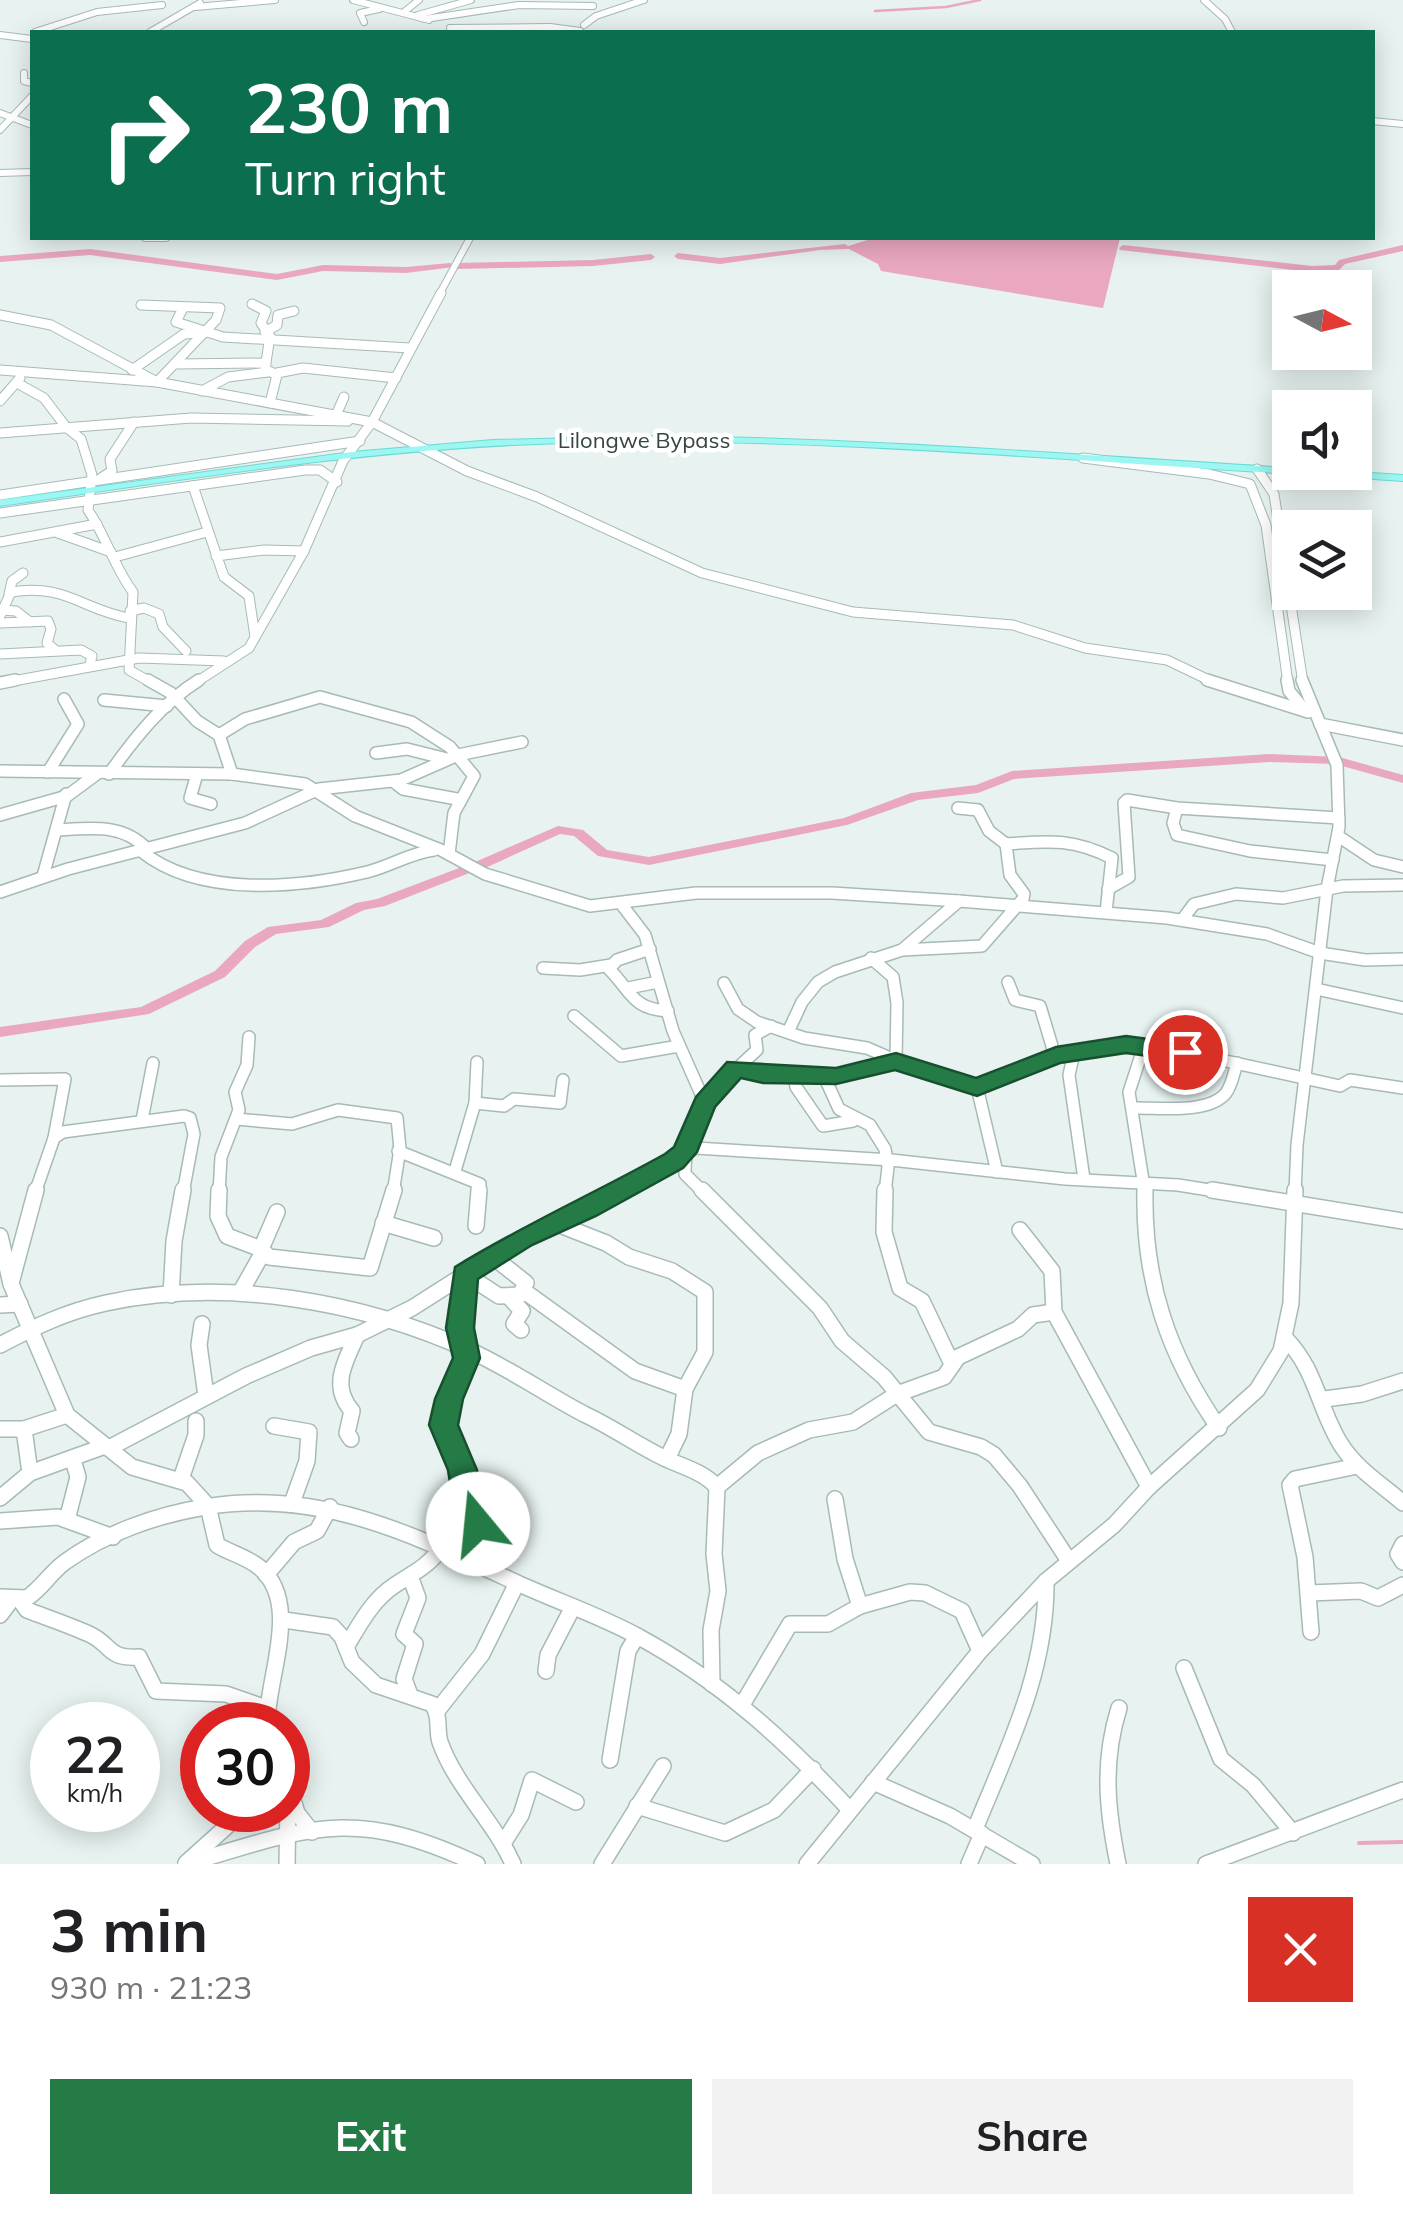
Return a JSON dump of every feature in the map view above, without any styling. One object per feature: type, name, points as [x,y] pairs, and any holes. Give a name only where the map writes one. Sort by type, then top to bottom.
[{"type":"main road","name":"Lilongwe Bypass","points":[[0,503],[346,455],[562,440],[694,439],[1272,470]]},
{"type":"main road","points":[[1372,476],[1403,478]]},
{"type":"street","points":[[47,30],[124,0]]},
{"type":"street","points":[[154,0],[162,5]]},
{"type":"street","points":[[153,30],[203,0]]},
{"type":"street","points":[[195,7],[276,0]]},
{"type":"street","points":[[353,0],[416,15],[455,30]]},
{"type":"street","points":[[404,12],[419,0]]},
{"type":"street","points":[[416,15],[471,0]]},
{"type":"street","points":[[450,28],[581,30],[596,16],[644,0]]},
{"type":"street","points":[[1204,0],[1231,30]]},
{"type":"street","points":[[349,8],[364,2]]},
{"type":"street","points":[[426,19],[539,2],[594,3],[581,30]]},
{"type":"street","points":[[99,10],[162,5]]},
{"type":"street","points":[[162,5],[154,17],[172,17]]},
{"type":"street","points":[[364,22],[360,13],[385,6]]},
{"type":"street","points":[[0,35],[30,36]]},
{"type":"street","points":[[24,73],[24,81],[30,82]]},
{"type":"street","points":[[0,130],[30,98]]},
{"type":"street","points":[[0,113],[30,125]]},
{"type":"street","points":[[14,116],[30,114]]},
{"type":"street","points":[[1375,122],[1403,124]]},
{"type":"street","points":[[0,173],[30,172]]},
{"type":"street","points":[[127,657],[219,660],[240,655],[255,637],[304,551],[346,455],[372,422],[469,240]]},
{"type":"street","points":[[252,304],[266,310],[261,323],[270,342],[270,403]]},
{"type":"street","points":[[141,305],[220,308],[205,333],[157,382]]},
{"type":"street","points":[[183,308],[176,322],[205,333]]},
{"type":"street","points":[[259,340],[277,325],[278,315],[294,312]]},
{"type":"street","points":[[0,315],[51,325],[157,382]]},
{"type":"street","points":[[132,370],[184,334],[410,348]]},
{"type":"street","points":[[176,364],[303,368],[396,378]]},
{"type":"street","points":[[202,391],[228,377],[270,369]]},
{"type":"street","points":[[0,370],[157,382],[372,422],[467,471],[537,497],[702,573],[853,612],[1013,625],[1085,648],[1167,660],[1194,676],[1315,718],[1403,740]]},
{"type":"street","points":[[0,401],[23,372]]},
{"type":"street","points":[[17,384],[44,398],[66,427],[82,439],[91,491],[88,510],[120,575],[133,592],[129,615],[132,641],[127,657],[134,676],[219,734],[232,774]]},
{"type":"street","points":[[337,414],[344,397]]},
{"type":"street","points":[[0,433],[207,418],[372,422]]},
{"type":"street","points":[[91,491],[112,472],[110,459],[134,422]]},
{"type":"street","points":[[0,513],[178,469],[360,441]]},
{"type":"street","points":[[316,448],[346,455]]},
{"type":"street","points":[[1083,458],[1109,465],[1230,477],[1250,484],[1266,525],[1289,692],[1315,718]]},
{"type":"street","points":[[178,469],[213,473]]},
{"type":"street","points":[[808,1864],[980,1651],[1046,1581],[1114,1524],[1257,1390],[1274,1365],[1285,1338],[1292,1303],[1293,1205],[1304,1079],[1327,889],[1338,836],[1338,771],[1299,673],[1274,494],[1257,469]]},
{"type":"street","points":[[0,495],[193,486],[314,470],[337,482]]},
{"type":"street","points":[[193,486],[226,579],[249,596],[255,637]]},
{"type":"street","points":[[0,542],[97,524]]},
{"type":"street","points":[[53,532],[113,555],[207,532]]},
{"type":"street","points":[[216,556],[264,550],[304,551]]},
{"type":"street","points":[[23,573],[6,581],[9,594],[0,615],[48,622],[51,629],[47,643],[55,650]]},
{"type":"street","points":[[9,594],[49,588],[94,605],[99,613],[129,615],[144,608],[159,614],[162,627],[186,651]]},
{"type":"street","points":[[0,654],[85,650],[92,656],[90,664]]},
{"type":"street","points":[[0,683],[127,657],[186,651],[219,660]]},
{"type":"street","points":[[0,815],[91,783],[219,660]]},
{"type":"street","points":[[219,734],[245,719],[318,696],[406,720],[474,776],[457,799],[445,852]]},
{"type":"street","points":[[48,772],[77,726],[74,710],[64,700]]},
{"type":"street","points":[[104,700],[172,702]]},
{"type":"street","points":[[0,889],[246,822],[319,789],[394,782],[416,776],[453,757],[522,742]]},
{"type":"street","points":[[376,752],[407,749],[453,757]]},
{"type":"street","points":[[0,771],[232,774],[285,780],[319,789],[355,816],[445,852],[484,874],[590,906],[714,893],[832,893],[958,900],[1182,920],[1267,934],[1320,953],[1365,960],[1403,959]]},
{"type":"street","points":[[196,774],[190,798],[211,804]]},
{"type":"street","points":[[394,782],[403,788],[457,799]]},
{"type":"street","points":[[42,876],[43,855],[57,830],[66,794]]},
{"type":"street","points":[[1108,889],[1129,877],[1124,804],[1127,800],[1178,808],[1339,818]]},
{"type":"street","points":[[958,808],[978,810],[989,831],[1006,844],[1063,840],[1086,845],[1114,860],[1106,912]]},
{"type":"street","points":[[1178,808],[1173,823],[1177,835],[1250,851],[1333,860]]},
{"type":"street","points":[[57,830],[115,830],[133,835],[152,861],[193,876],[299,884],[369,872],[415,852],[445,852]]},
{"type":"street","points":[[1338,836],[1374,860],[1403,867]]},
{"type":"street","points":[[788,1032],[802,1002],[818,982],[871,958],[902,950],[982,946],[1020,905],[1024,894],[1010,875],[1006,844]]},
{"type":"street","points":[[1182,920],[1194,904],[1236,894],[1284,898],[1327,889],[1403,885]]},
{"type":"street","points":[[902,950],[958,900]]},
{"type":"street","points":[[622,905],[640,927],[650,948],[679,1046],[704,1103]]},
{"type":"street","points":[[543,968],[592,970],[650,948]]},
{"type":"street","points":[[871,958],[892,976],[897,1003],[896,1061]]},
{"type":"street","points":[[611,965],[610,973],[628,988],[634,1002],[649,1010],[668,1012]]},
{"type":"street","points":[[628,988],[658,982]]},
{"type":"street","points":[[1008,982],[1015,1000],[1040,1006],[1056,1056]]},
{"type":"street","points":[[724,983],[738,1010],[772,1026],[867,1048],[977,1088],[1056,1056],[1126,1044],[1340,1086],[1350,1080],[1403,1088]]},
{"type":"street","points":[[1316,989],[1403,1008]]},
{"type":"street","points":[[574,1016],[621,1056],[679,1046]]},
{"type":"street","points":[[0,1498],[30,1472],[107,1447],[286,1358],[358,1335],[426,1301],[492,1256],[668,1166],[684,1152],[704,1103],[757,1050],[756,1035],[772,1026]]},
{"type":"street","points":[[236,1118],[292,1124],[338,1110],[391,1116],[400,1123],[392,1197],[370,1268],[290,1262],[227,1236],[218,1216],[221,1157],[236,1118],[235,1092],[248,1065],[249,1036]]},
{"type":"street","points":[[1144,1046],[1129,1084],[1145,1182],[1144,1225],[1160,1318],[1177,1360],[1219,1428]]},
{"type":"street","points":[[1074,1053],[1069,1075],[1084,1179]]},
{"type":"street","points":[[736,1068],[824,1076],[896,1061]]},
{"type":"street","points":[[454,1171],[475,1104],[477,1062]]},
{"type":"street","points":[[142,1120],[153,1064]]},
{"type":"street","points":[[1132,1108],[1188,1109],[1218,1100],[1227,1091],[1237,1064]]},
{"type":"street","points":[[794,1076],[796,1086],[823,1126],[852,1120],[870,1124],[891,1160],[883,1210],[885,1246],[900,1288],[922,1301],[952,1364]]},
{"type":"street","points":[[824,1076],[836,1108],[852,1120]]},
{"type":"street","points":[[0,1080],[65,1080],[54,1138],[10,1284]]},
{"type":"street","points":[[475,1104],[504,1106],[514,1099],[560,1103],[563,1080]]},
{"type":"street","points":[[977,1088],[997,1172]]},
{"type":"street","points":[[54,1138],[64,1132],[142,1120],[184,1116],[192,1124],[186,1197],[174,1242],[171,1295]]},
{"type":"street","points":[[684,1152],[719,1146],[1145,1182],[1403,1221]]},
{"type":"street","points":[[398,1151],[480,1184],[476,1226]]},
{"type":"street","points":[[684,1152],[686,1174],[694,1185],[820,1308],[842,1341],[898,1394],[929,1432],[982,1446],[994,1455],[1020,1486],[1069,1561]]},
{"type":"street","points":[[240,1293],[262,1251],[276,1212]]},
{"type":"street","points":[[384,1223],[434,1238]]},
{"type":"street","points":[[555,1223],[606,1243],[629,1257],[672,1271],[705,1292],[705,1352],[686,1388],[679,1434],[667,1459]]},
{"type":"street","points":[[1020,1230],[1052,1271],[1054,1312],[1150,1487]]},
{"type":"street","points":[[0,1236],[10,1284],[32,1326],[46,1374],[63,1399],[67,1414],[140,1470],[181,1480],[208,1506],[217,1546],[259,1567],[266,1575],[284,1620],[284,1638],[270,1702]]},
{"type":"street","points":[[492,1256],[526,1283],[517,1295]]},
{"type":"street","points":[[465,1274],[499,1296],[517,1295],[554,1309],[624,1368],[646,1379],[686,1388]]},
{"type":"street","points":[[465,1274],[460,1328],[466,1348],[464,1369],[449,1399],[444,1425],[462,1470],[466,1511],[483,1532],[483,1566]]},
{"type":"street","points":[[0,1345],[32,1326],[75,1311],[211,1291],[354,1311],[466,1348],[623,1431],[667,1459],[704,1475],[717,1488]]},
{"type":"street","points":[[517,1295],[522,1311],[514,1324],[521,1330]]},
{"type":"street","points":[[0,1306],[20,1304]]},
{"type":"street","points":[[712,1684],[711,1630],[718,1591],[714,1554],[717,1488],[758,1453],[810,1430],[853,1422],[898,1394],[944,1377],[952,1364],[1018,1329],[1033,1315],[1054,1312]]},
{"type":"street","points":[[202,1324],[199,1345],[206,1396]]},
{"type":"street","points":[[351,1439],[347,1428],[353,1416],[340,1400],[338,1386],[358,1335]]},
{"type":"street","points":[[1285,1338],[1307,1361],[1325,1399],[1335,1434],[1356,1466],[1403,1503]]},
{"type":"street","points":[[1325,1399],[1362,1394],[1403,1381]]},
{"type":"street","points":[[0,1429],[24,1429],[67,1414]]},
{"type":"street","points":[[181,1480],[196,1436],[196,1421]]},
{"type":"street","points":[[274,1426],[309,1432],[307,1461],[292,1504]]},
{"type":"street","points":[[24,1429],[30,1472]]},
{"type":"street","points":[[68,1516],[78,1477],[73,1460]]},
{"type":"street","points":[[1311,1632],[1309,1593],[1290,1485],[1294,1479],[1356,1466]]},
{"type":"street","points":[[835,1499],[845,1560],[860,1606]]},
{"type":"street","points":[[0,1615],[11,1599],[32,1596],[62,1564],[113,1537],[208,1506],[292,1504],[370,1516],[637,1636],[712,1684],[782,1737],[849,1809]]},
{"type":"street","points":[[266,1575],[294,1542],[317,1532],[330,1507]]},
{"type":"street","points":[[0,1522],[50,1514],[68,1516],[113,1537]]},
{"type":"street","points":[[1403,1544],[1398,1554],[1403,1562]]},
{"type":"street","points":[[346,1646],[370,1608],[422,1571],[444,1546]]},
{"type":"street","points":[[410,1576],[418,1598],[404,1634],[415,1644],[404,1678],[410,1695]]},
{"type":"street","points":[[969,1864],[1039,1658],[1047,1619],[1046,1581]]},
{"type":"street","points":[[437,1711],[482,1654],[518,1583]]},
{"type":"street","points":[[1309,1593],[1361,1591],[1378,1598],[1403,1585]]},
{"type":"street","points":[[742,1705],[790,1624],[828,1624],[860,1606],[910,1592],[940,1599],[962,1611],[980,1651]]},
{"type":"street","points":[[11,1599],[27,1610],[96,1637],[120,1658],[139,1657],[156,1691],[226,1694],[241,1702]]},
{"type":"street","points":[[546,1671],[548,1656],[572,1607]]},
{"type":"street","points":[[284,1620],[328,1625],[338,1632],[352,1662],[376,1685],[425,1699],[437,1711],[440,1741],[482,1814],[504,1842],[512,1864]]},
{"type":"street","points":[[610,1760],[628,1652],[637,1636]]},
{"type":"street","points":[[1184,1668],[1221,1758],[1252,1784],[1292,1833]]},
{"type":"street","points":[[1118,1864],[1111,1831],[1105,1755],[1119,1708]]},
{"type":"street","points":[[602,1864],[663,1766]]},
{"type":"street","points":[[637,1806],[725,1833],[774,1810],[813,1769]]},
{"type":"street","points":[[504,1842],[521,1815],[532,1780],[576,1802]]},
{"type":"street","points":[[873,1782],[978,1832],[1032,1864]]},
{"type":"street","points":[[1206,1864],[1403,1790]]},
{"type":"street","points":[[186,1864],[286,1836],[347,1825],[415,1837],[477,1864]]},
{"type":"street","points":[[186,1864],[213,1838],[227,1832]]},
{"type":"street","points":[[286,1832],[287,1864]]},
{"type":"shaded area","points":[[868,240],[1120,240],[1103,308],[881,271],[878,264],[845,247]]},
{"type":"waterway","points":[[875,11],[946,7],[980,0]]},
{"type":"waterway","points":[[822,248],[845,247]]},
{"type":"waterway","points":[[1123,248],[1312,269],[1338,268],[1342,262],[1403,248]]},
{"type":"waterway","points":[[678,256],[720,261],[817,249]]},
{"type":"waterway","points":[[0,259],[90,252],[277,277],[323,268],[406,270],[450,266]]},
{"type":"waterway","points":[[458,266],[593,263],[651,257]]},
{"type":"waterway","points":[[480,865],[558,830],[578,833],[603,853],[649,861],[847,821],[916,796],[978,789],[1012,775],[1269,758],[1330,761]]},
{"type":"waterway","points":[[1339,761],[1403,779]]},
{"type":"waterway","points":[[0,1032],[144,1011],[220,974],[250,944],[273,930],[324,924],[361,906],[380,903],[467,869]]},
{"type":"waterway","points":[[1359,1843],[1403,1842]]},
{"type":"route","points":[[478,1524],[466,1511],[462,1470],[444,1425],[449,1399],[466,1358],[460,1328],[465,1274],[522,1238],[587,1210],[668,1166],[684,1152],[704,1103],[736,1068],[763,1074],[836,1076],[896,1061],[977,1088],[1056,1056],[1126,1044],[1185,1052]]}]
